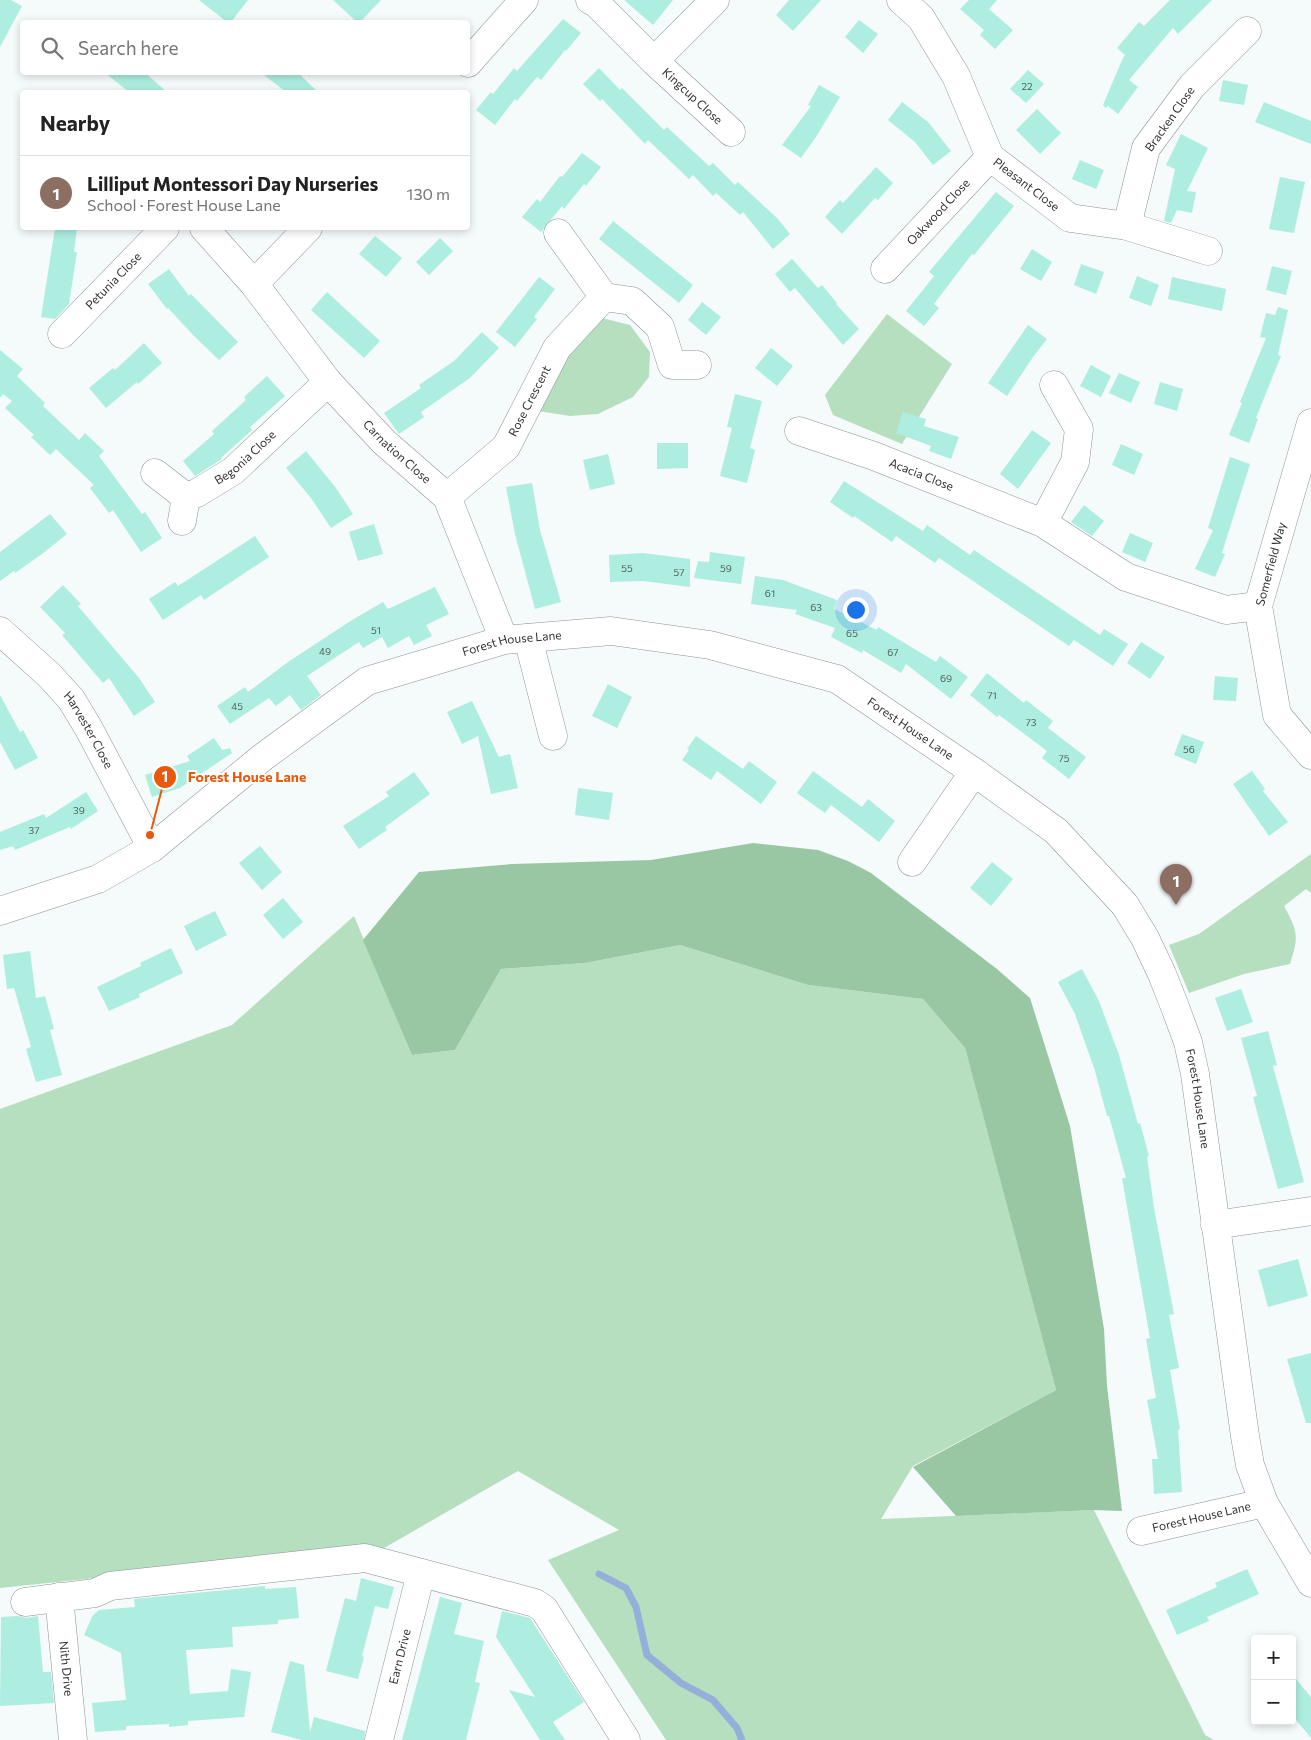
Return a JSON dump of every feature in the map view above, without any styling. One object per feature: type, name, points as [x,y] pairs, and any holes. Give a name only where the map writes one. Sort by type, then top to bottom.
[{"type":"street","points":[[470,61],[524,0]]},
{"type":"street","name":"Kingcup Close","points":[[590,0],[596,3],[654,61],[731,132]]},
{"type":"street","name":"Kingcup Close","points":[[654,61],[715,0]]},
{"type":"street","name":"Pleasant Close","points":[[901,0],[921,18],[956,76],[990,157],[1070,218],[1128,226],[1208,251]]},
{"type":"street","name":"Bracken Close","points":[[1128,226],[1146,148],[1192,86],[1247,31]]},
{"type":"street","name":"Oakwood Close","points":[[886,269],[990,157]]},
{"type":"street","name":"Petunia Close","points":[[62,334],[163,230]]},
{"type":"street","name":"Carnation Close","points":[[206,230],[254,284],[328,382],[384,442],[447,497],[516,639],[553,736]]},
{"type":"street","points":[[254,284],[306,230]]},
{"type":"street","points":[[558,232],[604,298],[632,301],[660,327],[672,365],[697,365]]},
{"type":"street","name":"Rose Crescent","points":[[447,497],[506,447],[557,348],[604,298]]},
{"type":"street","name":"Begonia Close","points":[[155,473],[184,509],[197,493],[233,471],[328,382]]},
{"type":"street","points":[[1043,523],[1075,462],[1079,429],[1054,385]]},
{"type":"street","name":"Somerfield Way","points":[[1311,423],[1258,606],[1277,715],[1311,755]]},
{"type":"street","name":"Acacia Close","points":[[799,431],[874,456],[1043,523],[1126,577],[1226,610],[1258,606]]},
{"type":"street","name":"Harvester Close","points":[[0,631],[49,675],[71,699],[152,848]]},
{"type":"street","name":"Forest House Lane","points":[[0,911],[98,879],[152,848],[263,758],[367,681],[516,639],[611,631],[710,645],[837,679],[974,772],[1056,831],[1125,905],[1145,938],[1162,974],[1188,1042],[1195,1074],[1250,1465],[1264,1503],[1311,1584]]},
{"type":"street","points":[[912,862],[974,772]]},
{"type":"street","points":[[1215,1225],[1311,1211]]},
{"type":"street","name":"Forest House Lane","points":[[1141,1531],[1264,1503]]},
{"type":"street","points":[[25,1602],[95,1593],[110,1586],[366,1558],[535,1603],[544,1609],[626,1740]]},
{"type":"street","name":"Earn Drive","points":[[379,1740],[421,1573]]},
{"type":"street","name":"Nith Drive","points":[[59,1597],[73,1740]]},
{"type":"green space","points":[[887,314],[952,364],[902,444],[833,415],[825,395]]},
{"type":"green space","points":[[602,318],[630,325],[650,352],[649,377],[633,397],[598,414],[570,416],[538,411],[549,373]]},
{"type":"green space","points":[[753,843],[818,850],[848,861],[871,873],[997,969],[1030,998],[1070,1126],[1104,1329],[1107,1386],[1122,1511],[1094,1510],[956,1516],[913,1467],[1056,1390],[965,1048],[923,999],[808,985],[680,945],[585,963],[501,969],[455,1050],[412,1055],[363,940],[419,872],[512,864],[651,860]]},
{"type":"green space","points":[[1311,854],[1311,893],[1306,889],[1284,906],[1296,934],[1295,947],[1290,964],[1244,974],[1189,993],[1169,945],[1199,934]]},
{"type":"green space","points":[[354,916],[412,1055],[455,1050],[501,969],[585,963],[680,945],[808,985],[923,999],[965,1048],[1056,1390],[913,1466],[881,1519],[1094,1510],[1205,1735],[1214,1740],[666,1740],[548,1560],[619,1530],[518,1471],[384,1548],[0,1588],[0,1109],[232,1025]]},
{"type":"building","points":[[0,0],[11,0],[22,6],[0,47]]},
{"type":"building","points":[[199,0],[248,0],[233,20],[224,20]]},
{"type":"building","points":[[333,0],[381,0],[362,20],[355,20]]},
{"type":"building","points":[[624,0],[673,0],[653,25]]},
{"type":"building","points":[[789,0],[821,0],[793,31],[776,15]]},
{"type":"building","points":[[969,0],[997,0],[989,9],[1013,30],[995,49],[980,35],[984,30],[960,9]]},
{"type":"building","points":[[1170,0],[1212,0],[1178,34],[1173,28],[1129,80],[1138,87],[1118,114],[1108,106],[1106,108],[1103,105],[1125,55],[1117,48],[1139,22],[1144,26]]},
{"type":"building","points":[[563,19],[581,33],[541,80],[537,77],[517,101],[515,99],[495,125],[476,110],[491,92],[493,94],[514,68],[517,71]]},
{"type":"building","points":[[859,20],[878,34],[863,53],[845,37]]},
{"type":"building","points":[[599,68],[664,130],[667,127],[709,166],[713,163],[735,185],[738,182],[777,218],[790,234],[773,249],[743,212],[740,215],[716,193],[713,196],[693,175],[689,179],[648,140],[645,144],[602,99],[600,101],[583,84]]},
{"type":"building","points":[[1028,70],[1044,84],[1026,103],[1010,89]]},
{"type":"building","points":[[108,75],[147,75],[165,90],[126,90]]},
{"type":"building","points":[[264,75],[300,75],[316,90],[283,90]]},
{"type":"building","points":[[1223,80],[1248,85],[1244,105],[1219,101]]},
{"type":"building","points":[[819,85],[840,97],[801,158],[782,145],[811,106],[808,105]]},
{"type":"building","points":[[902,102],[928,122],[951,151],[933,165],[915,142],[888,120]]},
{"type":"building","points":[[1264,102],[1311,121],[1311,144],[1255,122]]},
{"type":"building","points":[[1037,109],[1061,133],[1040,154],[1016,130]]},
{"type":"building","points":[[1181,134],[1208,148],[1187,191],[1196,192],[1192,213],[1177,210],[1171,223],[1164,221],[1175,169],[1166,165]]},
{"type":"building","points":[[582,153],[601,167],[586,186],[584,184],[564,209],[562,206],[541,232],[522,217],[537,199],[540,202],[560,176],[562,177]]},
{"type":"building","points":[[1080,160],[1104,170],[1096,189],[1072,179]]},
{"type":"building","points":[[876,167],[893,183],[878,200],[875,198],[842,234],[825,217],[840,200],[843,203]]},
{"type":"building","points":[[1280,177],[1305,182],[1294,233],[1269,229]]},
{"type":"building","points":[[996,192],[1014,206],[974,255],[972,254],[934,304],[939,308],[924,326],[906,311],[934,276],[929,272]]},
{"type":"building","points":[[613,221],[693,285],[679,303],[599,239]]},
{"type":"building","points":[[55,230],[77,230],[74,252],[77,252],[69,304],[55,319],[41,317]]},
{"type":"building","points":[[375,236],[402,258],[386,277],[359,254]]},
{"type":"building","points":[[440,238],[453,251],[429,275],[416,262]]},
{"type":"building","points":[[1032,249],[1052,262],[1041,281],[1020,269]]},
{"type":"building","points":[[792,259],[818,288],[822,285],[836,304],[859,329],[843,345],[795,288],[790,292],[775,274]]},
{"type":"building","points":[[1081,264],[1104,272],[1096,294],[1074,285]]},
{"type":"building","points":[[1272,266],[1292,271],[1286,295],[1266,290]]},
{"type":"building","points":[[169,269],[189,296],[191,294],[238,342],[219,360],[167,309],[148,284]]},
{"type":"building","points":[[1137,276],[1159,285],[1151,306],[1129,298]]},
{"type":"building","points":[[539,277],[555,289],[534,317],[537,319],[515,347],[496,332]]},
{"type":"building","points":[[1172,277],[1226,289],[1222,311],[1168,299]]},
{"type":"building","points":[[327,292],[380,341],[364,358],[311,310]]},
{"type":"building","points":[[702,302],[721,317],[706,335],[688,320]]},
{"type":"building","points":[[1278,307],[1288,310],[1278,355],[1281,356],[1256,418],[1258,419],[1249,443],[1229,435],[1266,338],[1260,337],[1266,313],[1275,315]]},
{"type":"building","points":[[1028,325],[1047,339],[1007,396],[988,383]]},
{"type":"building","points":[[482,332],[499,348],[470,378],[421,412],[424,417],[399,434],[384,413],[421,388],[419,385],[454,361]]},
{"type":"building","points":[[144,343],[162,363],[106,408],[89,388],[113,368],[115,370]]},
{"type":"building","points":[[771,348],[793,366],[777,386],[755,368]]},
{"type":"building","points":[[0,350],[23,369],[17,376],[45,403],[43,406],[79,440],[85,433],[104,451],[99,456],[142,514],[145,512],[162,538],[141,552],[113,510],[109,513],[90,488],[94,485],[56,449],[50,455],[31,437],[34,435],[5,408],[12,401],[3,394],[0,398]]},
{"type":"building","points":[[1091,365],[1111,376],[1101,397],[1080,386]]},
{"type":"building","points":[[1119,373],[1140,382],[1131,403],[1109,393]]},
{"type":"building","points":[[267,376],[285,396],[250,427],[252,430],[222,459],[195,476],[183,461],[214,434],[212,431],[246,400],[244,397]]},
{"type":"building","points":[[1160,382],[1183,389],[1177,411],[1154,404]]},
{"type":"building","points":[[735,394],[762,401],[750,448],[755,450],[747,483],[720,476],[732,428],[727,427]]},
{"type":"building","points":[[903,412],[926,419],[924,426],[959,437],[951,459],[929,451],[931,446],[896,433]]},
{"type":"building","points":[[1032,430],[1051,443],[1018,489],[1000,474]]},
{"type":"building","points":[[657,443],[688,443],[688,468],[657,469]]},
{"type":"building","points":[[1121,444],[1143,454],[1134,475],[1112,465]]},
{"type":"building","points":[[306,451],[336,488],[353,514],[331,528],[311,498],[286,468]]},
{"type":"building","points":[[608,454],[615,484],[590,490],[583,460]]},
{"type":"building","points":[[1230,457],[1250,464],[1222,553],[1225,554],[1215,577],[1195,569],[1213,530],[1208,528]]},
{"type":"building","points":[[844,481],[923,531],[927,525],[970,555],[974,550],[1100,635],[1104,629],[1128,644],[1113,666],[1074,640],[1069,646],[939,558],[935,563],[896,536],[892,542],[830,502]]},
{"type":"building","points":[[532,483],[540,530],[561,602],[535,609],[515,534],[506,487]]},
{"type":"building","points":[[1084,505],[1104,521],[1092,536],[1071,522]]},
{"type":"building","points":[[50,514],[67,534],[15,573],[14,571],[0,581],[0,552]]},
{"type":"building","points":[[374,524],[383,554],[358,561],[349,532]]},
{"type":"building","points":[[1130,533],[1153,543],[1145,562],[1122,552]]},
{"type":"building","points":[[255,536],[269,557],[204,600],[201,595],[163,620],[149,599],[175,582],[178,586]]},
{"type":"building","points":[[710,552],[745,557],[741,584],[694,578],[698,561],[709,562]]},
{"type":"building","points":[[643,553],[690,559],[690,587],[643,581],[610,582],[609,555]]},
{"type":"building","points":[[755,576],[783,580],[837,600],[834,609],[877,630],[878,627],[936,662],[940,656],[968,677],[951,699],[906,664],[901,673],[863,650],[862,653],[831,637],[835,628],[795,614],[797,610],[751,604]]},
{"type":"building","points":[[63,585],[81,604],[78,606],[139,678],[155,702],[134,716],[109,678],[103,683],[62,635],[65,633],[40,607]]},
{"type":"building","points":[[435,587],[449,614],[426,625],[432,636],[414,645],[409,636],[388,648],[382,637],[363,648],[359,642],[307,676],[321,695],[301,710],[290,695],[276,706],[269,698],[230,724],[217,706],[245,687],[248,692],[288,662],[383,602],[388,609]]},
{"type":"building","points":[[1141,642],[1165,657],[1150,679],[1127,663]]},
{"type":"building","points":[[987,673],[1024,703],[1026,700],[1053,721],[1048,728],[1086,757],[1069,779],[1042,758],[1047,751],[999,715],[997,717],[970,695]]},
{"type":"building","points":[[1215,676],[1238,678],[1236,701],[1213,700]]},
{"type":"building","points":[[608,684],[632,697],[617,728],[592,716]]},
{"type":"building","points":[[0,695],[20,732],[23,730],[38,758],[15,770],[0,742]]},
{"type":"building","points":[[472,701],[499,757],[510,754],[518,788],[491,794],[478,736],[462,744],[447,712]]},
{"type":"building","points":[[1182,734],[1204,742],[1196,764],[1174,755]]},
{"type":"building","points":[[696,736],[743,769],[749,761],[777,782],[761,804],[717,771],[711,780],[682,760]]},
{"type":"building","points":[[214,738],[222,750],[230,748],[232,753],[180,788],[152,797],[145,775],[190,761],[187,756]]},
{"type":"building","points":[[813,771],[862,807],[868,799],[895,821],[879,842],[831,805],[825,813],[797,793]]},
{"type":"building","points":[[1252,771],[1265,789],[1263,791],[1288,822],[1269,836],[1233,784]]},
{"type":"building","points":[[414,772],[430,794],[385,827],[387,830],[359,849],[343,826],[389,796],[386,792]]},
{"type":"building","points":[[578,788],[613,793],[609,820],[575,815]]},
{"type":"building","points":[[86,792],[98,811],[71,829],[70,827],[15,850],[13,846],[0,850],[0,832],[44,814],[46,818]]},
{"type":"building","points":[[260,846],[282,872],[262,890],[239,863]]},
{"type":"building","points":[[992,862],[1013,879],[991,906],[970,888]]},
{"type":"building","points":[[283,898],[303,922],[283,939],[263,915]]},
{"type":"building","points":[[215,911],[227,935],[196,951],[184,926]]},
{"type":"building","points":[[171,948],[183,973],[139,994],[140,997],[109,1011],[97,987],[141,966],[140,963]]},
{"type":"building","points":[[30,951],[36,998],[45,996],[54,1029],[50,1030],[62,1075],[36,1082],[26,1049],[31,1047],[14,988],[7,989],[3,955]]},
{"type":"building","points":[[1082,969],[1099,1001],[1119,1055],[1149,1156],[1147,1157],[1154,1208],[1174,1314],[1169,1315],[1179,1368],[1170,1370],[1180,1429],[1178,1430],[1182,1492],[1154,1494],[1152,1459],[1158,1459],[1147,1400],[1156,1398],[1146,1339],[1150,1338],[1122,1178],[1126,1178],[1095,1071],[1075,1014],[1058,982]]},
{"type":"building","points":[[1241,989],[1253,1022],[1227,1031],[1215,998]]},
{"type":"building","points":[[1268,1031],[1277,1065],[1273,1066],[1304,1182],[1278,1189],[1253,1097],[1257,1096],[1241,1038]]},
{"type":"building","points":[[1298,1259],[1308,1296],[1268,1307],[1258,1270]]},
{"type":"building","points":[[1311,1353],[1311,1423],[1306,1423],[1287,1359]]},
{"type":"building","points":[[1247,1569],[1259,1594],[1207,1617],[1209,1621],[1177,1635],[1166,1610],[1217,1587],[1215,1583]]},
{"type":"building","points":[[361,1578],[394,1587],[388,1609],[375,1606],[358,1679],[326,1671],[345,1598],[356,1601]]},
{"type":"building","points":[[265,1586],[265,1589],[296,1587],[299,1618],[278,1620],[278,1624],[232,1627],[233,1647],[186,1650],[190,1694],[228,1691],[231,1669],[251,1672],[244,1717],[188,1721],[188,1725],[169,1727],[169,1724],[126,1726],[126,1730],[95,1732],[92,1703],[126,1700],[121,1653],[84,1635],[93,1615],[99,1610],[135,1607],[134,1599]]},
{"type":"building","points":[[440,1597],[462,1603],[454,1634],[484,1641],[475,1682],[480,1683],[466,1740],[402,1740]]},
{"type":"building","points":[[502,1611],[530,1618],[584,1702],[553,1722],[565,1740],[540,1740],[509,1690],[535,1697],[496,1637]]},
{"type":"building","points":[[18,1616],[26,1618],[38,1616],[43,1672],[51,1672],[54,1703],[0,1706],[1,1617]]},
{"type":"building","points":[[290,1661],[304,1665],[310,1732],[314,1717],[365,1731],[364,1740],[302,1740],[271,1732]]},
{"type":"building","points":[[1296,1679],[1311,1697],[1311,1738],[1296,1720]]},
{"type":"waterway","points":[[599,1574],[626,1588],[636,1607],[647,1655],[681,1683],[713,1700],[737,1728],[742,1740]]},
{"type":"place","name":"Forest House Lane","points":[[150,835]]},
{"type":"place","name":"Lilliput Montessori Day Nurseries","points":[[1176,905]]}]
